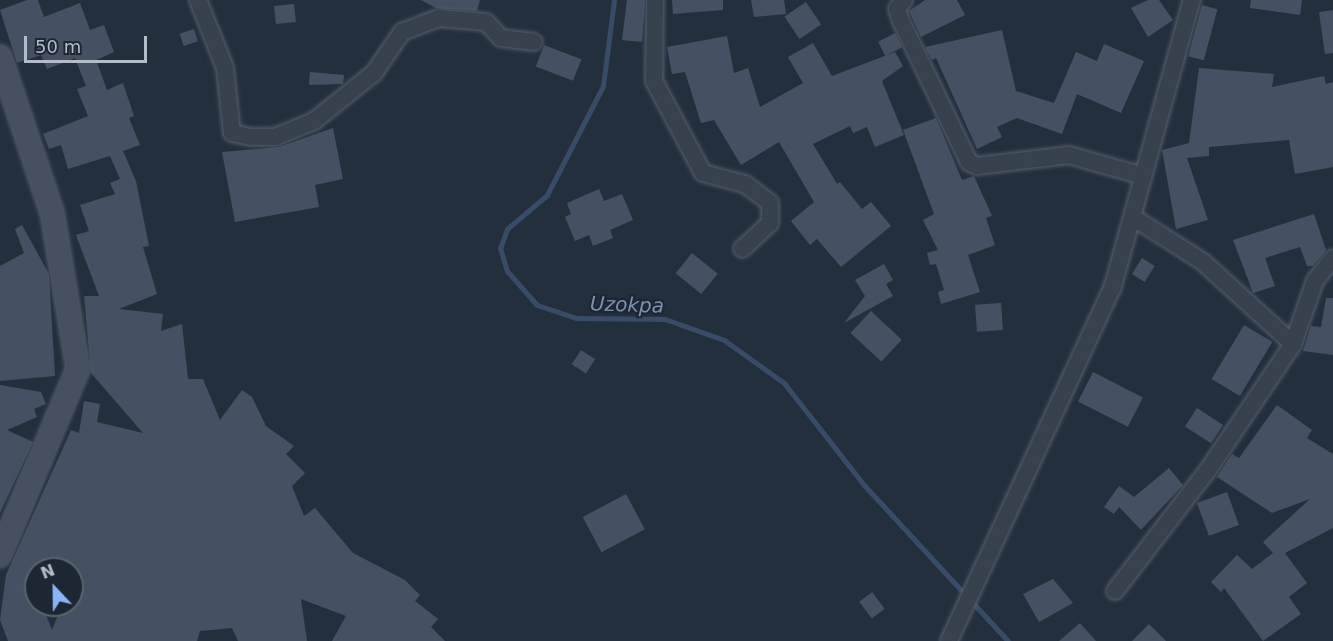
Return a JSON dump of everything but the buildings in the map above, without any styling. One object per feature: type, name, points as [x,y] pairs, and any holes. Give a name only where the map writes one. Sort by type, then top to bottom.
[{"type":"main road","points":[[0,57],[52,212],[78,369],[0,555]]},
{"type":"street","points":[[198,0],[225,68],[232,133],[251,136],[275,137],[314,121],[374,73],[402,32],[439,18],[486,22],[501,38],[534,42]]},
{"type":"street","points":[[655,0],[654,81],[703,173],[745,184],[770,203],[770,223],[742,249]]},
{"type":"street","points":[[904,0],[897,9],[901,21],[969,162],[977,166],[1069,156],[1143,176]]},
{"type":"street","points":[[948,641],[972,583],[1085,354],[1134,218],[1143,176],[1192,0]]},
{"type":"street","points":[[1134,218],[1203,262],[1293,344]]},
{"type":"street","points":[[1115,591],[1208,470],[1293,344],[1315,281],[1333,258]]},
{"type":"waterway","name":"Uzokpa","points":[[614,0],[603,86],[547,195],[507,229],[500,248],[507,271],[537,305],[576,318],[665,319],[724,340],[784,383],[864,485],[1008,641]]}]
